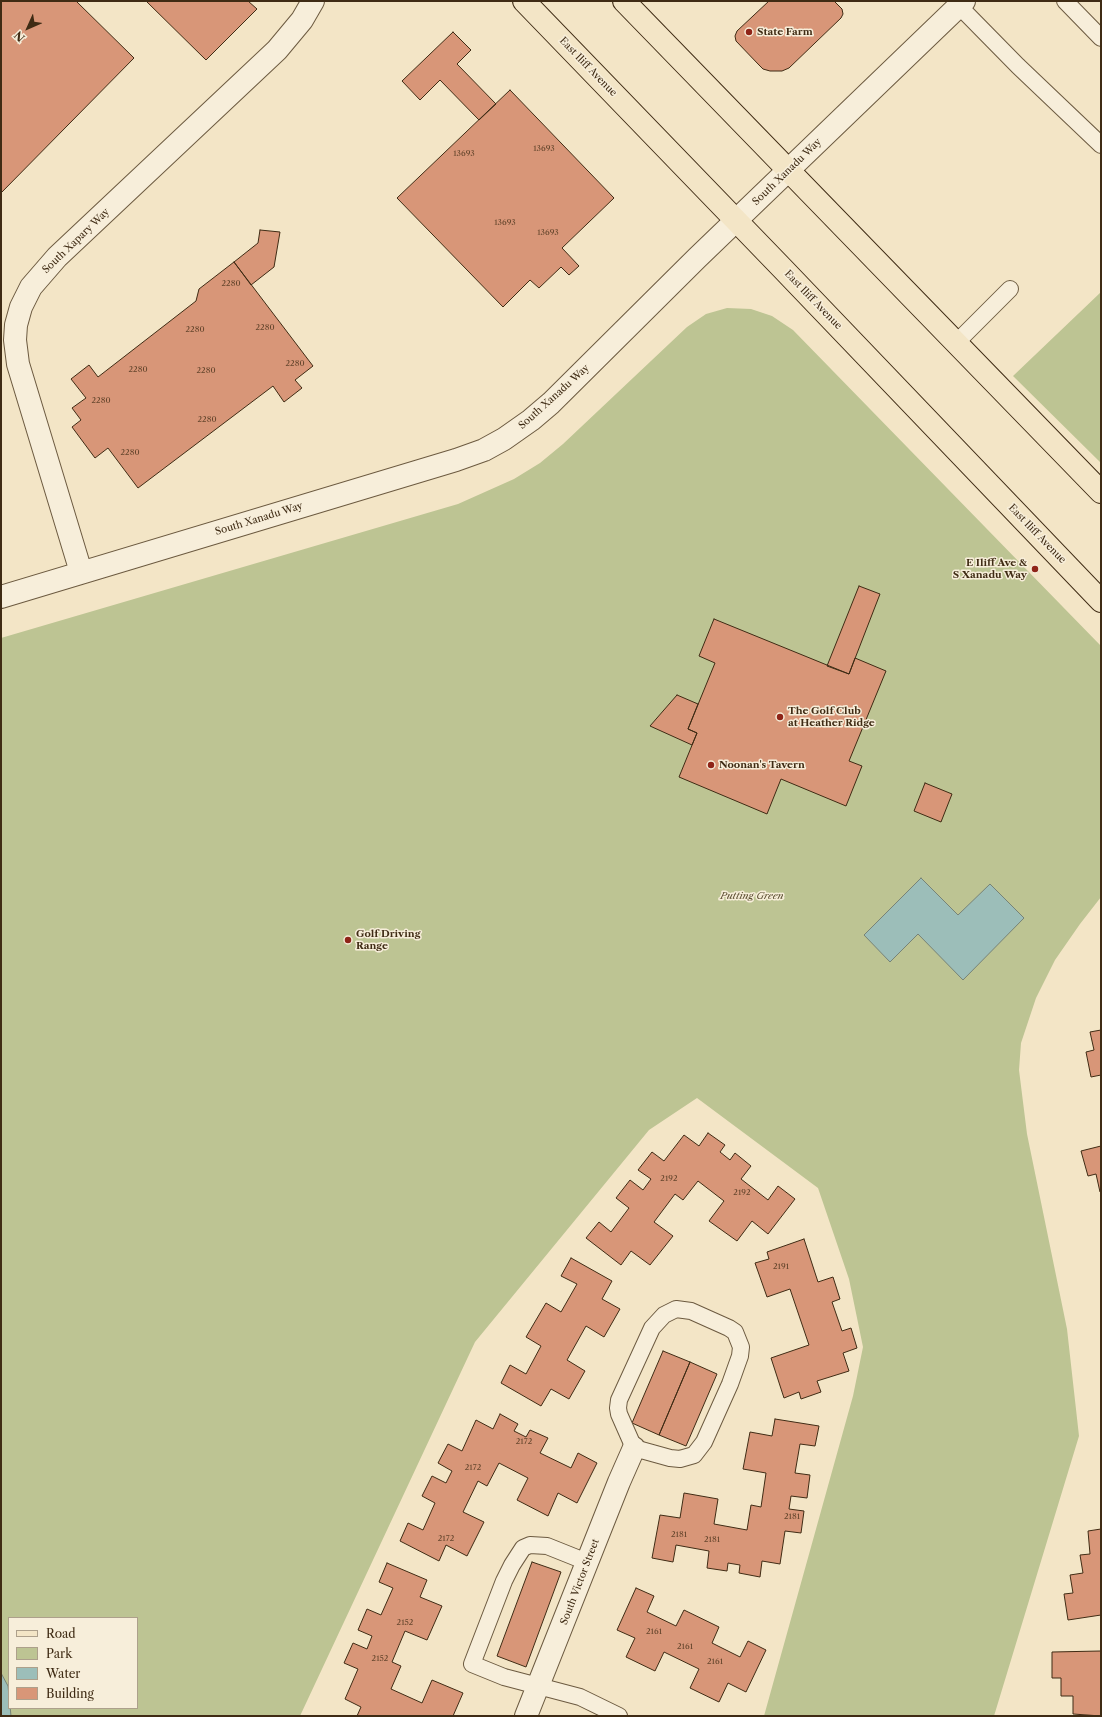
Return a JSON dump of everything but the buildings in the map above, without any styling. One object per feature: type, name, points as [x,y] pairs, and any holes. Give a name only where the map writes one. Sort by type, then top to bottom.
[{"type":"main road","name":"East Iliff Avenue","points":[[524,1],[1101,601]]},
{"type":"main road","points":[[624,1],[1101,492]]},
{"type":"street","name":"South Xapary Way","points":[[81,572],[18,364],[15,340],[16,325],[21,307],[26,296],[35,283],[57,257],[277,50],[302,20],[313,1]]},
{"type":"street","name":"South Xanadu Way","points":[[1,597],[451,462],[497,443],[531,420],[550,403],[962,3]]},
{"type":"street","name":"South Victor Street","points":[[526,1716],[634,1448]]},
{"type":"lane","points":[[1065,1],[1101,38]]},
{"type":"lane","points":[[962,3],[1018,66],[1101,145]]},
{"type":"lane","points":[[956,343],[1010,289]]},
{"type":"lane","points":[[684,1309],[735,1332],[741,1347],[740,1356],[730,1384],[700,1449],[694,1455],[680,1459],[670,1458],[634,1448],[618,1414],[619,1400],[648,1335],[657,1322],[670,1311],[684,1309]]},
{"type":"lane","points":[[587,1562],[547,1546],[530,1545],[524,1548],[518,1555],[504,1581],[472,1664],[504,1676],[580,1697],[619,1716]]},
{"type":"green space","points":[[1101,292],[1101,463],[1013,376]]},
{"type":"green space","name":"Putting Green","points":[[727,308],[751,309],[772,316],[793,330],[1101,646],[1101,897],[1055,960],[1036,998],[1021,1043],[1019,1070],[1027,1134],[1067,1329],[1079,1436],[994,1716],[764,1716],[853,1396],[863,1347],[849,1279],[818,1188],[697,1098],[649,1130],[475,1342],[300,1716],[1,1716],[1,638],[458,504],[514,479],[540,463],[563,444],[687,327],[706,314]]},
{"type":"water","points":[[921,878],[958,915],[990,884],[1024,918],[963,980],[918,934],[890,962],[864,935]]},
{"type":"water","points":[[1,1673],[8,1686],[8,1709],[10,1709],[11,1716],[1,1716]]},
{"type":"place","name":"State Farm","points":[[749,32]]},
{"type":"place","name":"E Iliff Ave & S Xanadu Way","points":[[1035,569]]},
{"type":"place","name":"The Golf Club at Heather Ridge","points":[[780,717]]},
{"type":"place","name":"Noonan's Tavern","points":[[711,765]]},
{"type":"place","name":"Golf Driving Range","points":[[348,940]]}]
